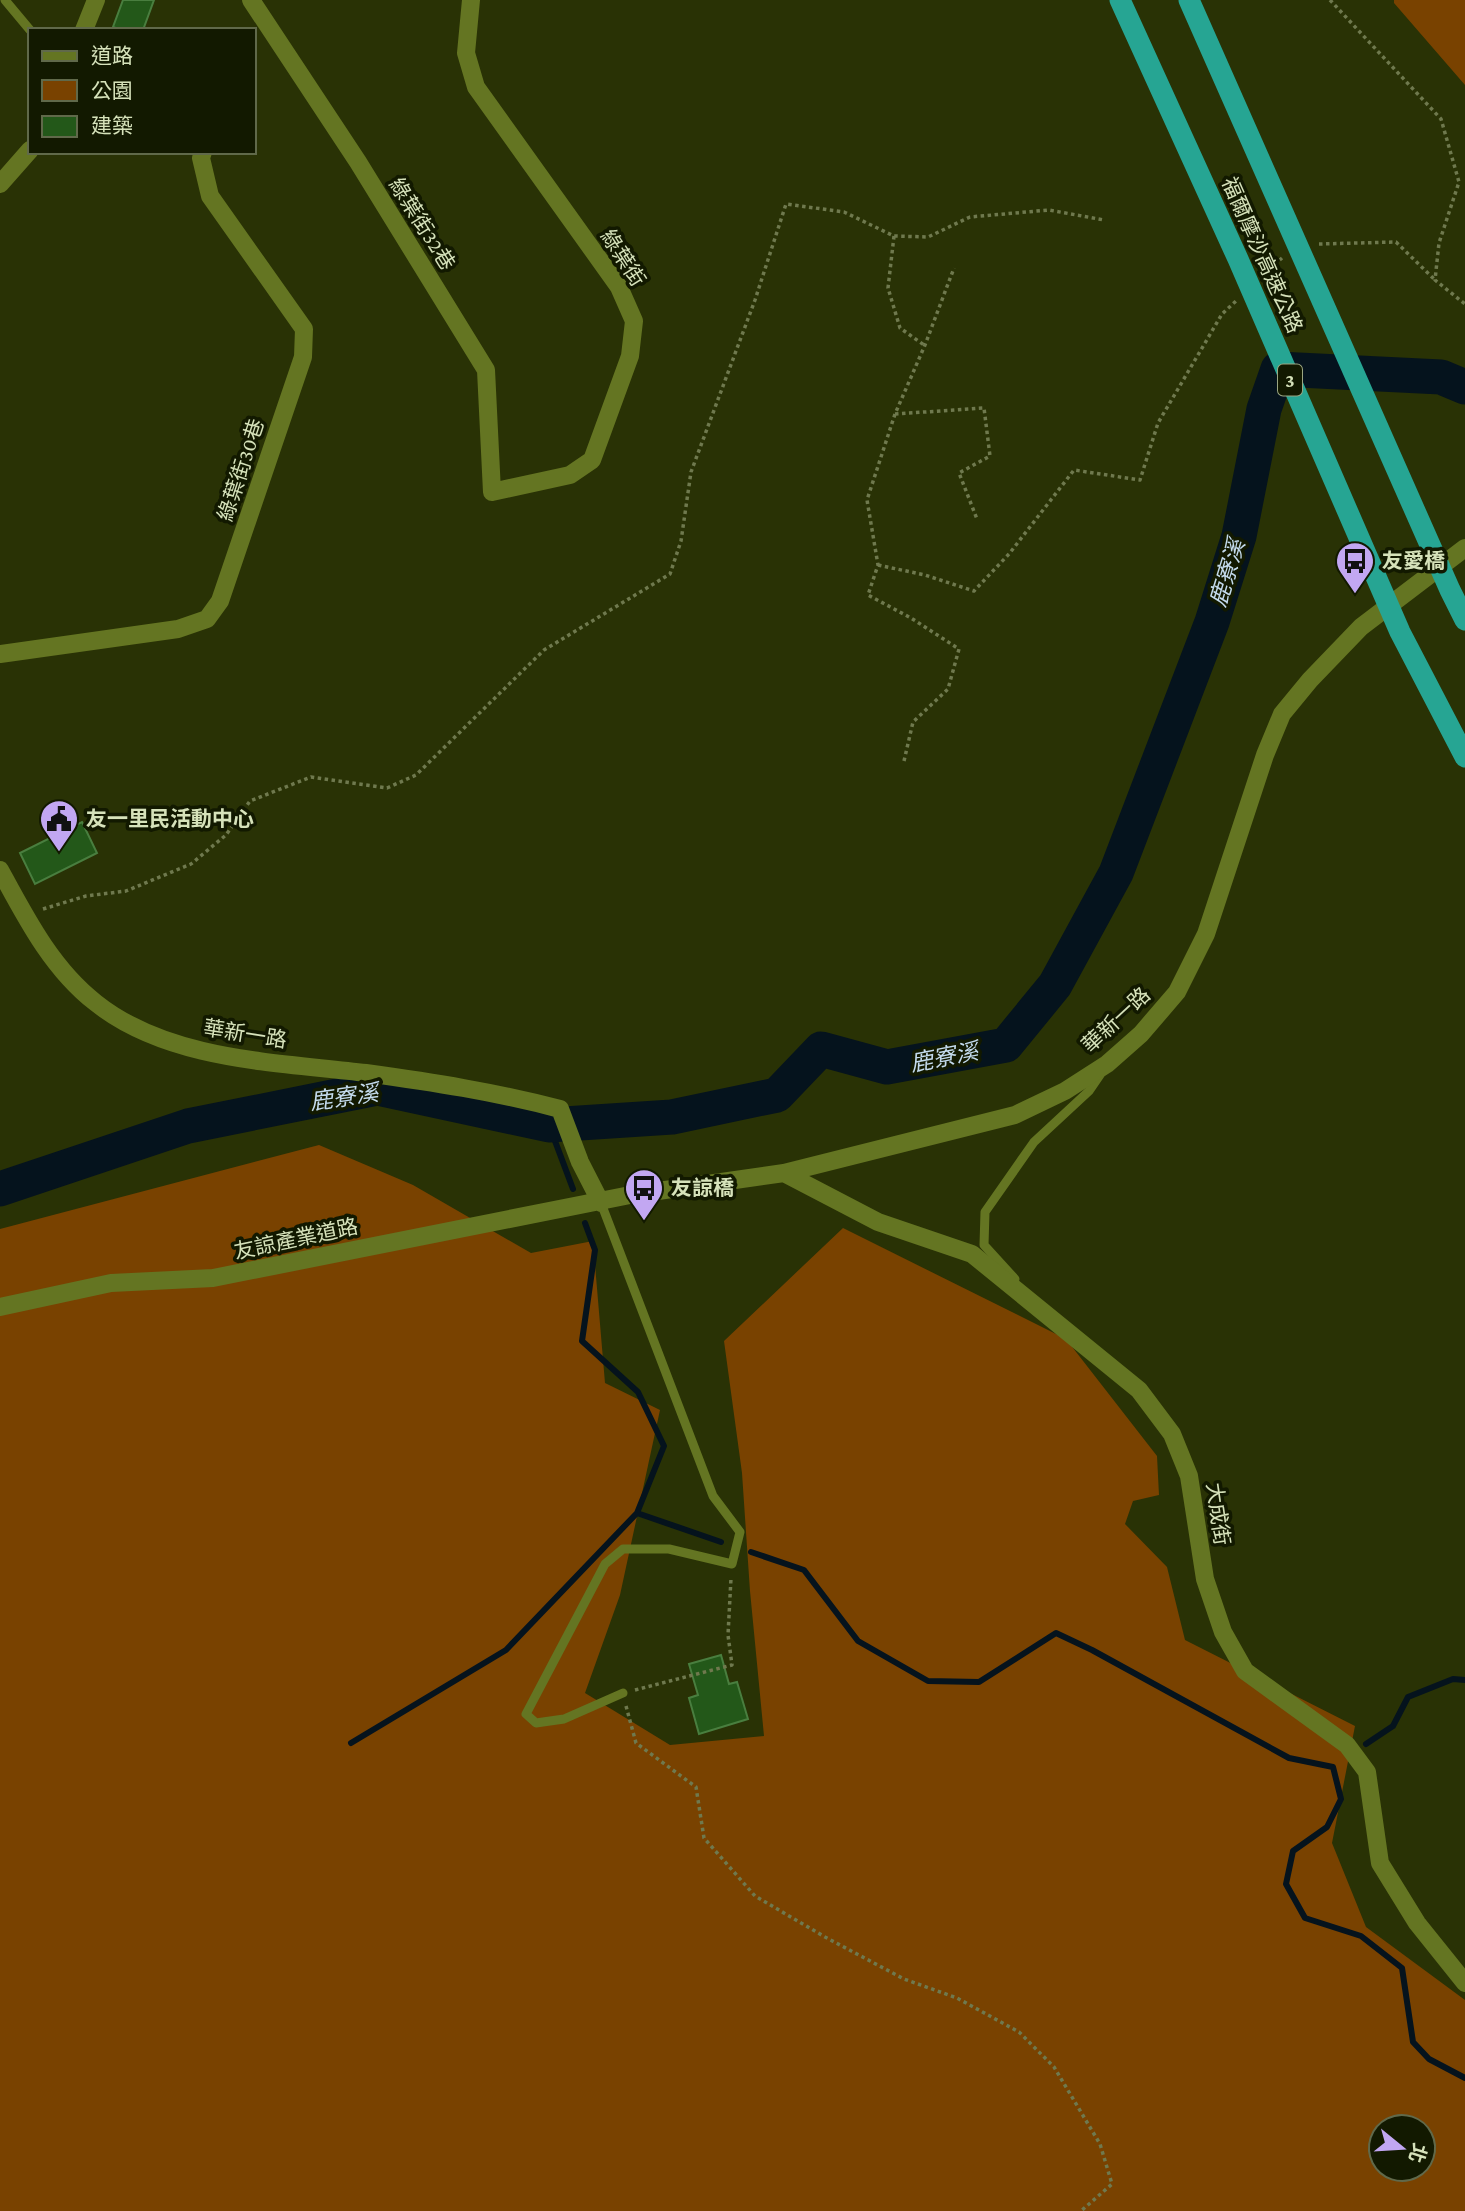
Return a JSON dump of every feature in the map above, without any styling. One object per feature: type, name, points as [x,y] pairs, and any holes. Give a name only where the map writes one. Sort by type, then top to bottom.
[{"type":"highway","name":"福爾摩沙高速公路","points":[[1119,0],[1238,259],[1400,632],[1465,757]]},
{"type":"highway","name":"福爾摩沙高速公路","points":[[1189,0],[1465,620]]},
{"type":"street","points":[[85,28],[96,0]]},
{"type":"street","name":"綠葉街","points":[[471,0],[466,53],[476,87],[619,287],[634,321],[630,356],[592,460],[570,475],[492,492]]},
{"type":"street","name":"綠葉街32巷","points":[[255,15],[358,162],[486,370],[492,492]]},
{"type":"street","points":[[0,184],[28,152]]},
{"type":"street","name":"綠葉街30巷","points":[[0,654],[178,629],[207,619],[220,601],[303,357],[304,329],[210,196],[202,154]]},
{"type":"street","name":"華新一路","points":[[0,870],[43,947],[67,975],[96,1004],[147,1035],[195,1050],[455,1086],[504,1094],[560,1109],[580,1163],[601,1203],[629,1195],[784,1173],[1015,1115],[1065,1091],[1107,1064],[1141,1034],[1177,992],[1206,934],[1261,767],[1282,714],[1310,680],[1366,622],[1465,548]]},
{"type":"street","name":"大成街","points":[[784,1173],[878,1222],[972,1254],[1139,1390],[1172,1434],[1189,1476],[1205,1579],[1223,1632],[1245,1671],[1347,1745],[1367,1772],[1380,1863],[1417,1923],[1465,1983]]},
{"type":"street","name":"友諒產業道路","points":[[0,1307],[111,1283],[226,1276],[536,1213],[601,1203]]},
{"type":"lane","points":[[5,0],[28,28]]},
{"type":"lane","points":[[1053,1322],[984,1245],[985,1212],[1034,1142],[1089,1091],[1107,1064]]},
{"type":"lane","points":[[601,1203],[713,1496],[740,1532],[732,1564],[669,1549],[623,1549],[605,1564],[526,1714],[536,1723],[564,1719],[623,1693]]},
{"type":"path","points":[[1331,0],[1441,119],[1459,182],[1439,243],[1435,280]]},
{"type":"path","points":[[24,915],[86,896],[126,891],[191,864],[226,835],[250,801],[311,777],[387,788],[416,775],[544,650],[670,574],[681,541],[691,472],[755,300],[786,204],[844,212],[894,236],[928,237],[970,216],[1049,210],[1104,220]]},
{"type":"path","points":[[894,236],[888,288],[900,328],[925,345]]},
{"type":"path","points":[[1308,244],[1396,242],[1435,280],[1465,304]]},
{"type":"path","points":[[1259,279],[1287,253]]},
{"type":"path","points":[[904,761],[913,722],[948,689],[959,649],[868,594],[878,565],[867,500],[895,414],[954,268]]},
{"type":"path","points":[[878,565],[925,575],[974,591],[1009,554],[1074,470],[1140,480],[1158,423],[1222,314],[1241,296]]},
{"type":"path","points":[[895,414],[984,408],[990,456],[959,473],[977,519]]},
{"type":"path","points":[[732,1564],[728,1635],[732,1665],[623,1693],[636,1743],[696,1787],[704,1838],[755,1896],[904,1979],[957,1998],[1019,2032],[1054,2067],[1100,2144],[1112,2184],[1081,2211]]},
{"type":"green space","points":[[1394,0],[1465,0],[1465,85],[1394,3]]},
{"type":"green space","points":[[319,1145],[413,1185],[531,1253],[593,1241],[605,1383],[660,1410],[620,1595],[585,1693],[670,1745],[764,1736],[742,1473],[724,1341],[843,1228],[1066,1339],[1157,1456],[1159,1495],[1133,1501],[1125,1524],[1167,1567],[1185,1640],[1355,1726],[1332,1843],[1366,1927],[1465,2000],[1465,2211],[0,2211],[0,1229]]},
{"type":"building","points":[[123,0],[154,0],[144,28],[113,27]]},
{"type":"building","name":"友一里民活動中心","points":[[82,822],[97,853],[35,884],[20,853]]},
{"type":"building","points":[[721,1655],[729,1684],[737,1682],[748,1719],[699,1734],[689,1698],[698,1695],[689,1664]]},
{"type":"waterway","name":"鹿寮溪","points":[[0,1189],[188,1126],[377,1088],[549,1125],[672,1117],[777,1095],[821,1049],[887,1067],[1006,1045],[1055,985],[1116,873],[1212,622],[1239,536],[1264,409],[1278,369],[1441,377],[1465,387]]},
{"type":"waterway","points":[[549,1125],[573,1189]]},
{"type":"waterway","points":[[585,1223],[595,1250],[582,1341],[638,1392],[664,1446],[637,1513],[721,1542]]},
{"type":"waterway","points":[[351,1743],[506,1650],[637,1513]]},
{"type":"waterway","points":[[751,1552],[804,1570],[858,1641],[928,1681],[979,1682],[1056,1633],[1289,1758],[1333,1767],[1341,1799],[1327,1827],[1293,1851],[1286,1884],[1305,1918],[1361,1936],[1402,1968],[1413,2042],[1429,2059],[1465,2078]]},
{"type":"waterway","points":[[1366,1744],[1393,1726],[1408,1697],[1453,1679],[1465,1680]]},
{"type":"place","name":"友愛橋","points":[[1355,595]]},
{"type":"place","name":"友一里民活動中心","points":[[59,853]]},
{"type":"place","name":"友諒橋","points":[[644,1222]]}]
